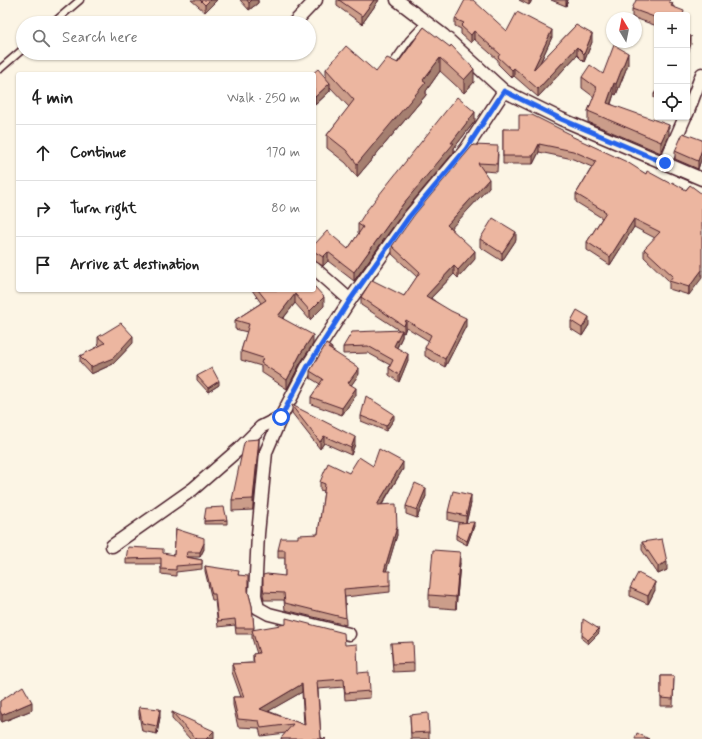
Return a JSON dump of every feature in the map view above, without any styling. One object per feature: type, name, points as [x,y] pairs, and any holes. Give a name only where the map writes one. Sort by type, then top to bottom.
[{"type":"street","points":[[301,16],[316,0]]},
{"type":"street","points":[[397,0],[443,35],[504,91],[561,119],[702,179]]},
{"type":"street","points":[[690,106],[702,74]]},
{"type":"street","points":[[349,634],[269,614],[258,608],[255,595],[258,534],[266,452],[281,417],[308,366],[350,300],[409,217],[466,149],[504,91]]},
{"type":"street","points":[[665,163],[685,120]]},
{"type":"street","points":[[316,270],[350,300]]},
{"type":"street","points":[[112,546],[193,489],[239,450],[261,427],[281,417]]},
{"type":"lane","points":[[61,16],[80,0]]},
{"type":"lane","points":[[390,68],[409,40],[426,22]]},
{"type":"lane","points":[[0,69],[16,55]]},
{"type":"building","points":[[200,0],[210,0],[205,5]]},
{"type":"building","points":[[339,0],[374,0],[362,16]]},
{"type":"building","points":[[465,0],[473,0],[507,31],[517,12],[552,30],[533,70],[576,25],[592,34],[584,54],[577,47],[538,89],[514,68],[512,70],[498,57],[500,54],[474,31],[471,35],[461,26],[464,23],[455,19]]},
{"type":"building","points":[[636,0],[670,0],[669,2],[673,3],[671,6],[684,11],[654,12],[654,17],[632,9]]},
{"type":"building","points":[[424,27],[450,47],[451,45],[474,69],[464,80],[440,58],[423,80],[426,82],[357,164],[346,150],[327,135],[354,100],[326,69],[346,46],[376,72],[387,58],[398,63]]},
{"type":"building","points":[[613,48],[619,48],[628,53],[616,84],[614,83],[607,103],[669,125],[661,142],[588,111],[597,88],[582,77],[590,65],[603,74]]},
{"type":"building","points":[[318,69],[330,83],[316,96],[316,72],[314,72]]},
{"type":"building","points":[[457,97],[475,112],[451,143],[454,143],[403,204],[354,272],[328,252],[323,257],[316,253],[316,243],[327,231],[348,249],[363,227],[358,224],[367,210]]},
{"type":"building","points":[[519,115],[532,115],[572,135],[571,136],[627,162],[646,174],[647,171],[686,190],[690,185],[702,194],[702,270],[689,287],[669,281],[673,276],[644,249],[660,232],[634,219],[610,257],[587,242],[606,212],[576,194],[596,161],[573,151],[539,144],[533,156],[503,156],[503,129],[519,129]]},
{"type":"building","points":[[683,133],[702,140],[702,149],[698,161],[675,151]]},
{"type":"building","points":[[473,145],[498,146],[497,164],[478,163],[489,179],[447,225],[475,251],[458,270],[454,266],[426,296],[466,318],[445,359],[425,348],[431,335],[406,320],[404,326],[361,297],[372,280],[404,296],[420,272],[392,246],[415,214]]},
{"type":"building","points":[[493,218],[516,232],[502,253],[480,239]]},
{"type":"building","points":[[316,288],[324,297],[310,311],[295,294],[278,316],[313,335],[301,353],[287,380],[261,363],[263,358],[241,351],[249,324],[235,320],[266,300],[260,292],[316,292]]},
{"type":"building","points":[[577,310],[589,317],[582,328],[571,321]]},
{"type":"building","points":[[121,323],[133,336],[113,358],[91,367],[80,356],[105,343],[98,337]]},
{"type":"building","points":[[402,330],[394,346],[408,354],[399,375],[389,368],[393,360],[368,346],[343,347],[352,332]]},
{"type":"building","points":[[326,344],[332,348],[328,348],[359,368],[348,383],[356,388],[342,408],[311,397],[323,379],[310,371]]},
{"type":"building","points":[[212,368],[219,381],[208,388],[197,376]]},
{"type":"building","points":[[366,396],[394,414],[386,426],[361,416]]},
{"type":"building","points":[[292,405],[355,437],[351,448],[324,436],[320,442]]},
{"type":"building","points":[[259,439],[253,499],[232,500],[244,443],[247,440]]},
{"type":"building","points":[[379,449],[403,462],[377,505],[396,504],[397,527],[384,571],[390,571],[390,585],[344,589],[346,618],[285,603],[284,593],[264,592],[263,575],[285,576],[285,550],[278,550],[281,538],[298,538],[298,535],[318,534],[325,484],[320,482],[328,463],[349,473],[359,457],[373,466]]},
{"type":"building","points":[[415,483],[426,488],[417,510],[406,506]]},
{"type":"building","points":[[453,491],[471,495],[466,516],[448,512]]},
{"type":"building","points":[[224,507],[227,520],[204,521],[206,508]]},
{"type":"building","points":[[474,522],[467,541],[456,535],[458,523]]},
{"type":"building","points":[[176,529],[204,538],[204,543],[200,552],[187,552],[186,557],[202,560],[202,564],[176,566],[176,570],[161,569],[161,558],[126,559],[128,547],[163,549],[163,553],[174,555]]},
{"type":"building","points":[[662,539],[667,562],[658,566],[642,542]]},
{"type":"building","points":[[433,550],[460,552],[456,597],[429,595]]},
{"type":"building","points":[[205,566],[239,571],[238,575],[248,576],[248,591],[252,606],[254,628],[236,628],[235,619],[218,621],[215,594],[212,594]]},
{"type":"building","points":[[638,573],[655,582],[648,596],[630,588]]},
{"type":"building","points":[[286,618],[344,633],[345,645],[357,644],[358,673],[369,672],[370,691],[345,693],[344,679],[317,681],[321,738],[326,739],[282,739],[281,738],[293,724],[261,728],[259,721],[238,719],[233,697],[244,697],[232,664],[254,663],[253,654],[259,653],[252,630],[286,624]],"holes":[[[302,684],[305,725],[260,709]]]},
{"type":"building","points":[[583,619],[599,629],[588,640],[582,635]]},
{"type":"building","points":[[413,642],[414,663],[393,664],[391,643]]},
{"type":"building","points":[[661,676],[674,676],[673,699],[661,698]]},
{"type":"building","points":[[23,686],[32,702],[2,715],[0,711],[0,701]]},
{"type":"building","points":[[139,707],[160,709],[157,726],[142,723]]},
{"type":"building","points":[[172,712],[214,731],[206,739],[196,739]]},
{"type":"building","points":[[428,713],[429,732],[411,733],[410,715]]},
{"type":"building","points":[[637,733],[649,739],[635,739]]},
{"type":"route","points":[[281,417],[308,366],[350,300],[409,217],[466,149],[504,91],[561,119],[665,163]]}]
